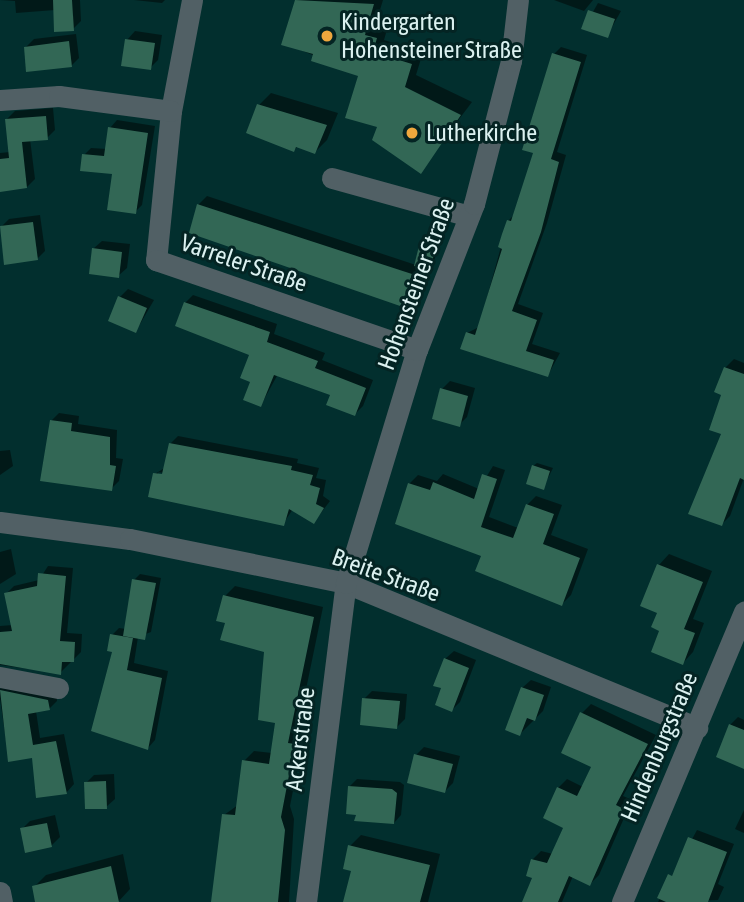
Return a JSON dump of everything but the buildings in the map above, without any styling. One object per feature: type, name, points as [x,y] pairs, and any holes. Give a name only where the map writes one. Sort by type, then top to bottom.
[{"type":"street","name":"Varreler Straße","points":[[192,0],[171,111],[156,260],[417,350]]},
{"type":"street","name":"Hohensteiner Straße","points":[[346,583],[417,350],[469,216],[511,61],[517,0]]},
{"type":"street","points":[[0,100],[60,96],[171,111]]},
{"type":"street","points":[[332,178],[469,216]]},
{"type":"street","name":"Breite Straße","points":[[0,522],[130,539],[346,583],[697,728]]},
{"type":"street","name":"Ackerstraße","points":[[306,902],[346,583]]},
{"type":"street","name":"Hindenburgstraße","points":[[622,902],[744,612]]},
{"type":"street","points":[[0,677],[58,688]]},
{"type":"street","points":[[0,892],[2,902]]},
{"type":"place","name":"Kindergarten Hohensteiner Straße","points":[[327,36]]},
{"type":"place","name":"Lutherkirche","points":[[412,133]]}]
